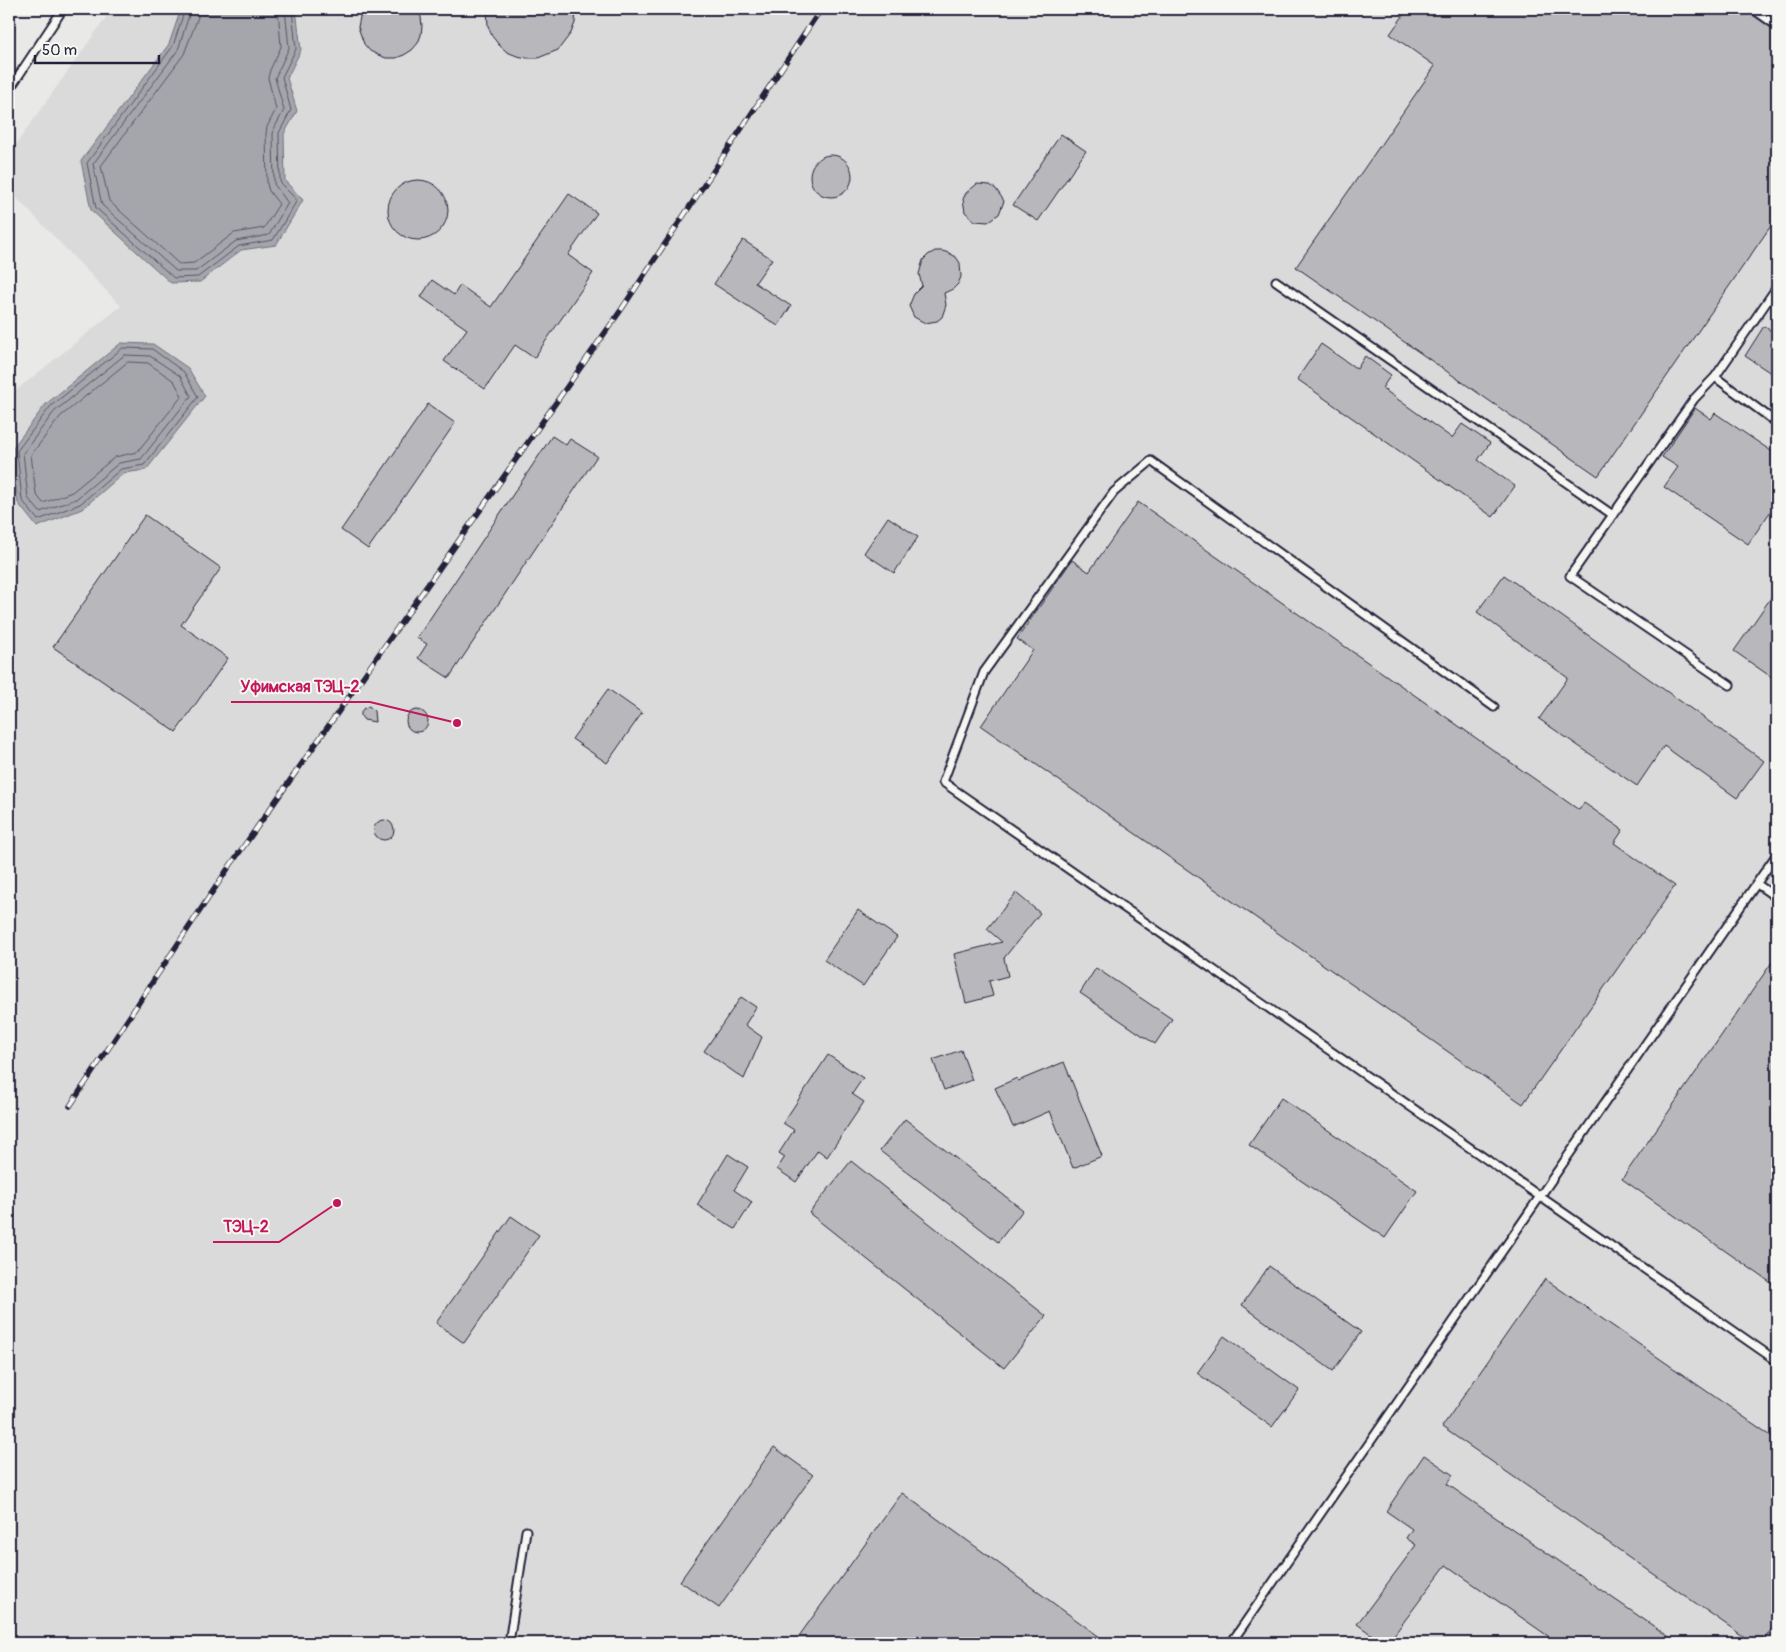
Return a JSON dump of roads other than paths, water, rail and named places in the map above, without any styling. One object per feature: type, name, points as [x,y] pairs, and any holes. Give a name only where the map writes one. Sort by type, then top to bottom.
[{"type":"lane","points":[[9,90],[63,9]]},
{"type":"lane","points":[[1753,9],[1777,26]]},
{"type":"lane","points":[[1276,281],[1613,515]]},
{"type":"lane","points":[[1730,685],[1570,576],[1694,399],[1715,377],[1777,287]]},
{"type":"lane","points":[[1715,377],[1777,423]]},
{"type":"lane","points":[[1494,707],[1151,461],[1114,492],[984,672],[943,782],[1777,1361]]},
{"type":"lane","points":[[1231,1643],[1777,854]]},
{"type":"lane","points":[[1757,884],[1777,898]]},
{"type":"lane","points":[[509,1643],[526,1531]]},
{"type":"water","points":[[181,9],[296,9],[301,50],[287,78],[297,111],[284,134],[285,181],[303,200],[276,245],[241,250],[200,282],[171,283],[91,210],[81,161],[169,44]]},
{"type":"water","points":[[121,343],[153,344],[188,368],[205,396],[146,470],[124,473],[82,509],[37,527],[18,503],[11,450],[46,404]]},
{"type":"railway","points":[[70,1106],[227,870],[621,310],[821,9]]},
{"type":"place","name":"Уфимская ТЭЦ-2","points":[[457,723]]},
{"type":"place","name":"ТЭЦ-2","points":[[337,1203]]}]
